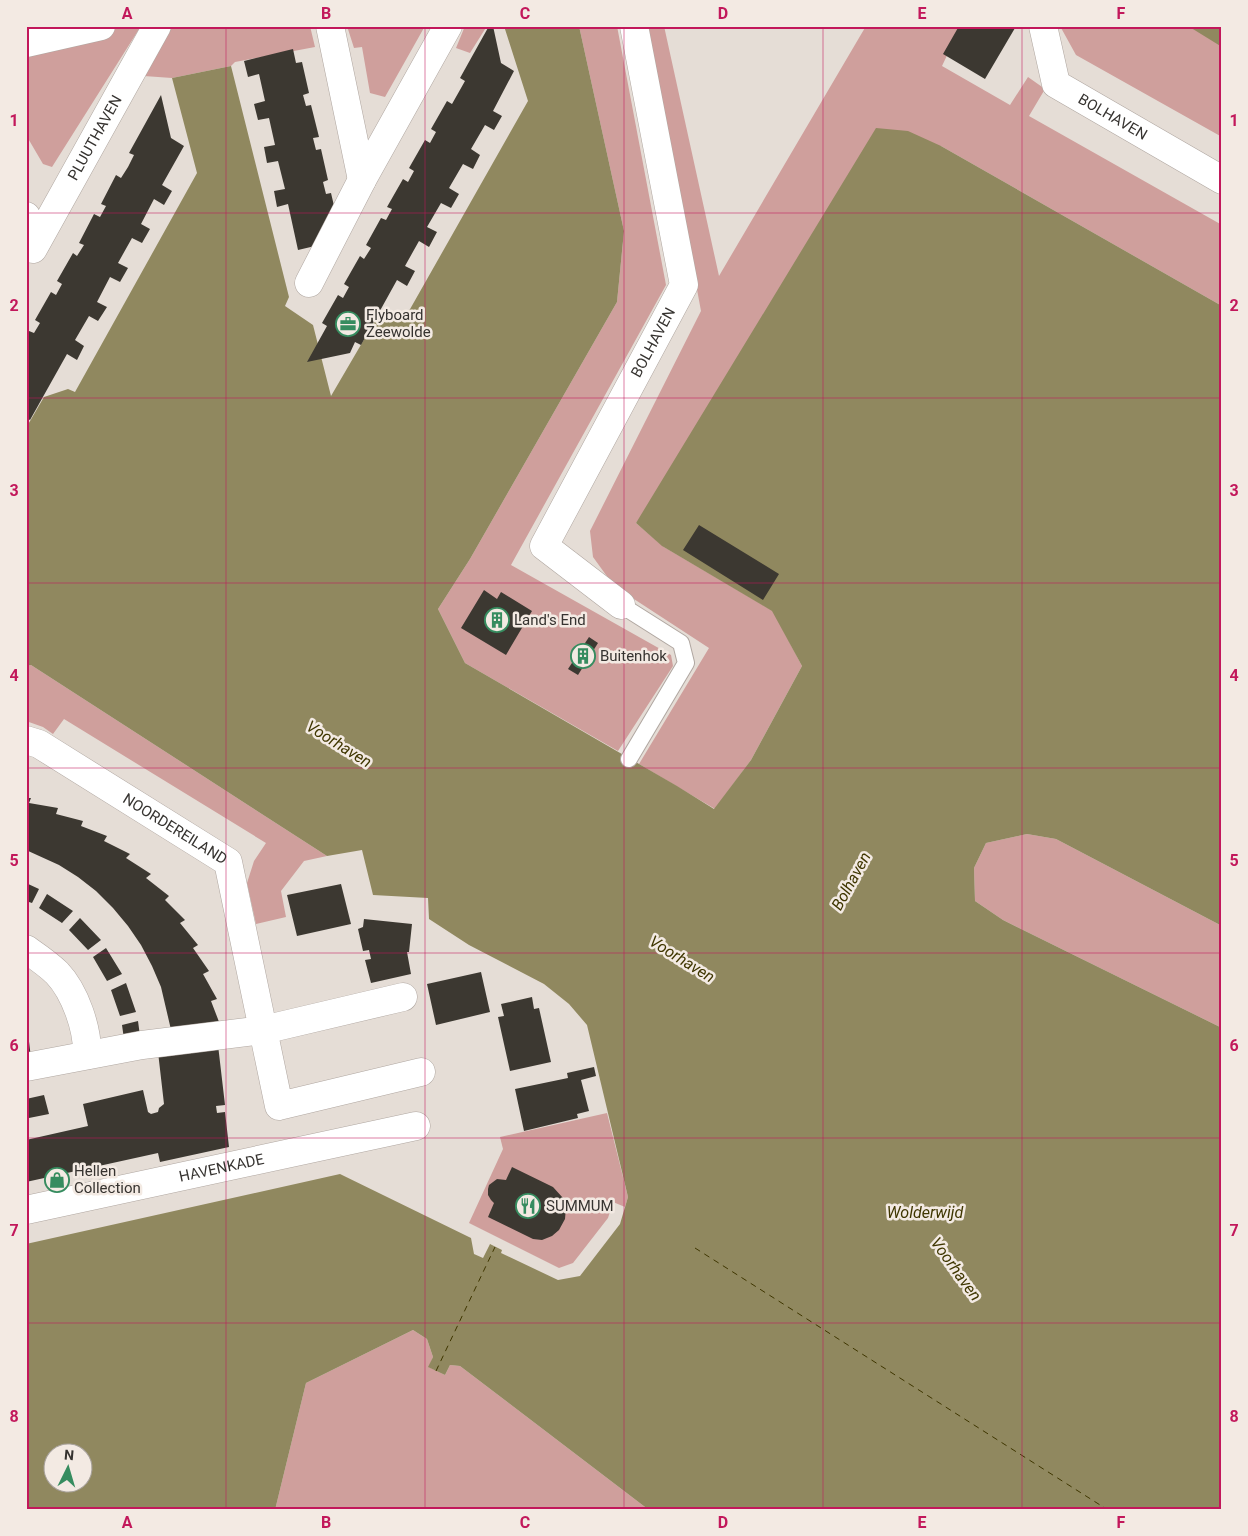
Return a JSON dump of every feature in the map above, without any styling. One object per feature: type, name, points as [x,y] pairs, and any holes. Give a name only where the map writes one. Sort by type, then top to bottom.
[{"type":"street","points":[[26,43],[101,26]]},
{"type":"street","name":"PLUUTHAVEN","points":[[30,256],[157,26]]},
{"type":"street","points":[[330,26],[362,180]]},
{"type":"street","points":[[309,284],[362,180],[448,26]]},
{"type":"street","name":"BOLHAVEN","points":[[621,605],[544,546],[684,285],[634,26]]},
{"type":"street","name":"BOLHAVEN","points":[[1043,26],[1056,84],[1222,180]]},
{"type":"street","name":"PLUUTHAVEN","points":[[26,216],[30,256]]},
{"type":"street","name":"NOORDEREILAND","points":[[26,740],[39,744],[228,862],[279,1106],[421,1072]]},
{"type":"street","points":[[26,949],[57,973],[73,997],[88,1041],[87,1055]]},
{"type":"street","points":[[26,1066],[142,1046],[263,1030],[403,997]]},
{"type":"street","name":"HAVENKADE","points":[[26,1210],[416,1126]]},
{"type":"lane","points":[[621,605],[681,643],[686,663],[629,758]]},
{"type":"shaded area","points":[[124,26],[141,26],[52,167],[43,164],[26,135],[26,51]]},
{"type":"shaded area","points":[[167,26],[310,26],[315,47],[235,62],[231,66],[172,78],[144,76]]},
{"type":"shaded area","points":[[347,26],[425,26],[385,97],[370,93],[362,47],[354,48]]},
{"type":"shaded area","points":[[465,26],[487,26],[470,53],[456,48]]},
{"type":"shaded area","points":[[579,26],[617,26],[666,285],[511,565],[671,655],[673,666],[618,751],[465,663],[438,609],[470,559],[617,302],[624,231]]},
{"type":"shaded area","points":[[648,26],[664,26],[719,276],[866,26],[961,26],[942,66],[1010,105],[1028,77],[1045,89],[1029,116],[1222,225],[1222,306],[941,146],[636,523],[664,547],[773,611],[802,666],[751,760],[715,809],[639,764],[709,648],[614,586],[593,557],[590,531],[701,311]]},
{"type":"shaded area","points":[[1060,26],[1189,26],[1222,46],[1222,137],[1076,55]]},
{"type":"shaded area","points":[[31,665],[327,856],[304,861],[281,891],[286,917],[256,924],[247,883],[254,861],[266,843],[64,719],[53,734],[43,727],[26,721],[26,666]]},
{"type":"shaded area","points":[[1027,834],[1056,839],[1222,926],[1222,1028],[1003,920],[975,901],[974,868],[986,843]]},
{"type":"shaded area","points":[[607,1113],[628,1197],[625,1207],[613,1202],[608,1218],[573,1263],[559,1268],[469,1223],[503,1149],[500,1137]]},
{"type":"shaded area","points":[[413,1330],[427,1339],[433,1357],[429,1367],[445,1375],[450,1365],[460,1366],[649,1510],[275,1510],[306,1383]]},
{"type":"water","name":"Wolderwijd","points":[[504,26],[579,26],[624,231],[617,302],[470,559],[438,609],[465,663],[714,809],[751,760],[802,666],[772,611],[662,546],[636,523],[876,128],[908,131],[941,146],[1222,306],[1222,926],[1056,839],[1027,834],[986,843],[974,868],[975,901],[1003,920],[1222,1028],[1222,1510],[649,1510],[460,1366],[450,1365],[445,1375],[428,1367],[433,1357],[427,1339],[413,1330],[306,1383],[275,1510],[26,1510],[26,1244],[340,1174],[471,1238],[474,1254],[483,1258],[490,1244],[502,1250],[501,1253],[558,1280],[580,1276],[620,1224],[628,1197],[587,1025],[569,1004],[544,984],[469,945],[429,919],[428,898],[373,895],[362,850],[327,856],[31,665],[26,666],[26,428],[44,397],[68,389],[75,392],[197,173],[172,78],[231,66],[289,297],[285,306],[313,325],[331,396],[376,319],[400,314],[405,318],[528,101]]},
{"type":"water","points":[[1188,26],[1222,26],[1222,47]]},
{"type":"building","points":[[489,26],[493,26],[501,63],[514,71],[493,111],[502,116],[494,130],[485,125],[471,149],[480,155],[473,169],[463,164],[449,188],[459,194],[451,208],[441,203],[427,227],[437,232],[429,247],[419,241],[405,266],[415,271],[407,286],[397,280],[361,345],[355,342],[350,353],[307,362],[327,326],[322,323],[338,295],[343,298],[349,287],[344,284],[360,256],[364,259],[371,248],[366,245],[381,218],[386,220],[392,209],[387,207],[403,179],[408,182],[414,171],[409,168],[425,140],[430,143],[436,132],[431,129],[447,101],[452,104],[465,81],[460,78]]},
{"type":"building","points":[[959,26],[1011,26],[1015,28],[985,79],[943,54]]},
{"type":"building","points":[[293,49],[296,63],[302,62],[309,93],[303,95],[306,106],[311,105],[319,137],[313,138],[316,150],[321,149],[328,180],[323,182],[326,194],[331,193],[335,210],[315,246],[298,250],[288,204],[277,207],[274,191],[285,189],[278,161],[267,163],[264,147],[275,145],[269,118],[258,120],[254,104],[265,101],[259,74],[248,77],[244,61]]},
{"type":"building","points":[[161,95],[171,138],[184,146],[162,185],[172,191],[164,205],[154,199],[141,224],[150,229],[142,243],[132,238],[118,263],[128,268],[120,282],[110,277],[97,302],[107,307],[98,321],[89,316],[75,340],[84,346],[77,360],[67,354],[30,420],[26,418],[26,336],[29,331],[34,333],[40,323],[35,320],[51,292],[56,295],[62,284],[57,281],[73,253],[77,256],[84,245],[79,243],[94,214],[100,217],[106,206],[101,204],[116,175],[121,178],[128,167],[134,155],[129,153]]},
{"type":"building","points":[[699,525],[779,574],[763,600],[683,550]]},
{"type":"building","name":"Land's End","points":[[484,590],[497,599],[501,592],[532,611],[506,655],[461,628]]},
{"type":"building","name":"Buitenhok","points":[[589,637],[598,643],[578,675],[568,669]]},
{"type":"building","points":[[26,798],[31,798],[29,803],[58,808],[56,814],[83,821],[81,826],[107,836],[104,841],[130,854],[126,858],[151,874],[146,878],[169,896],[165,900],[185,920],[180,923],[198,945],[193,948],[209,971],[203,974],[217,999],[211,1001],[221,1027],[172,1034],[161,987],[141,945],[128,926],[96,891],[78,877],[59,865],[26,850]]},
{"type":"building","points":[[26,883],[39,889],[32,903],[26,901]]},
{"type":"building","points":[[341,884],[351,924],[297,936],[287,895]]},
{"type":"building","points":[[47,894],[73,911],[62,923],[39,908]]},
{"type":"building","points":[[80,918],[101,940],[88,950],[69,930]]},
{"type":"building","points":[[364,919],[412,924],[409,952],[407,952],[411,974],[371,983],[365,960],[371,959],[369,950],[363,951],[358,929],[363,927]]},
{"type":"building","points":[[106,948],[122,974],[107,981],[93,957]]},
{"type":"building","points":[[481,972],[490,1012],[436,1025],[427,984]]},
{"type":"building","points":[[126,983],[136,1012],[120,1016],[111,990]]},
{"type":"building","points":[[532,997],[534,1009],[539,1008],[551,1062],[510,1071],[498,1017],[504,1016],[501,1004]]},
{"type":"building","points":[[138,1021],[140,1036],[124,1039],[122,1025]]},
{"type":"building","points":[[26,1025],[31,1058],[26,1059]]},
{"type":"building","points":[[218,1045],[225,1105],[216,1106],[217,1113],[225,1112],[229,1147],[160,1162],[158,1153],[26,1182],[26,1140],[88,1126],[83,1104],[143,1090],[148,1112],[151,1114],[158,1112],[159,1108],[164,1104],[158,1052]]},
{"type":"building","points":[[594,1067],[596,1076],[581,1080],[589,1111],[577,1114],[578,1118],[524,1131],[515,1089],[568,1078],[567,1073]]},
{"type":"building","points":[[44,1095],[49,1114],[29,1118],[26,1099]]},
{"type":"building","points":[[512,1167],[553,1187],[563,1198],[566,1207],[565,1219],[559,1230],[552,1236],[542,1240],[533,1239],[488,1217],[494,1203],[488,1195],[489,1185],[497,1179],[506,1180]]},
{"type":"ferry route","points":[[436,1371],[495,1247]]},
{"type":"ferry route","points":[[695,1248],[1108,1510]]},
{"type":"place","name":"Flyboard Zeewolde","points":[[348,324]]},
{"type":"place","name":"Land's End","points":[[497,620]]},
{"type":"place","name":"Buitenhok","points":[[583,656]]},
{"type":"place","name":"Hellen Collection","points":[[57,1180]]},
{"type":"place","name":"SUMMUM","points":[[528,1206]]},
{"type":"water label","name":"Voorhaven","points":[[339,744]]},
{"type":"water label","name":"Bolhaven","points":[[851,881]]},
{"type":"water label","name":"Voorhaven","points":[[682,959]]},
{"type":"water label","name":"Voorhaven","points":[[956,1269]]}]
